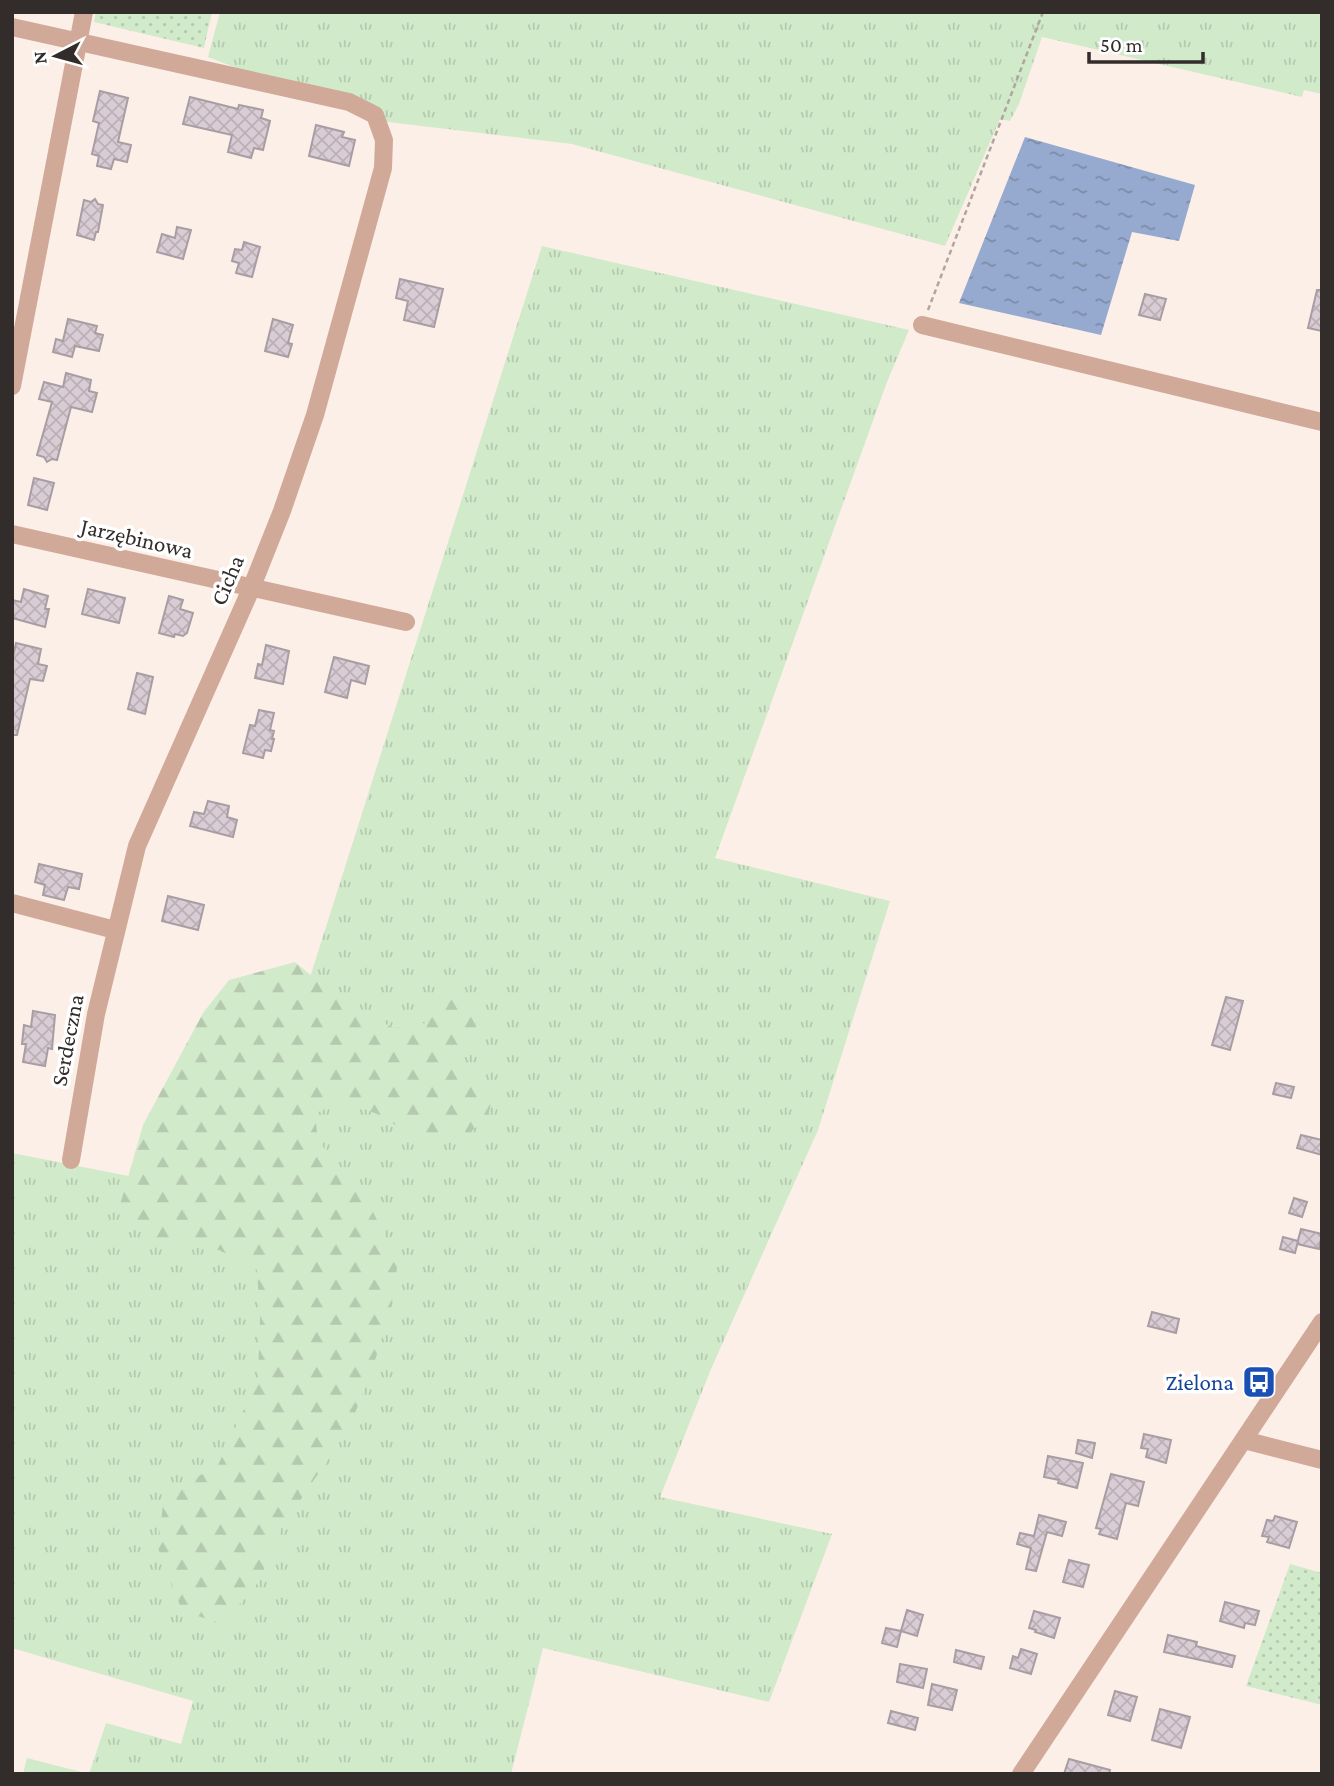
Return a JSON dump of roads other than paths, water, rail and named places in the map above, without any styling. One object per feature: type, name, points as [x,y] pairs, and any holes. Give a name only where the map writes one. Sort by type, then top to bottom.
[{"type":"street","points":[[12,386],[84,12]]},
{"type":"street","points":[[12,27],[78,43]]},
{"type":"street","name":"Cicha","points":[[78,43],[349,102],[375,115],[384,140],[383,168],[364,242],[315,415],[282,512],[251,589],[137,846],[115,930]]},
{"type":"street","points":[[922,326],[1322,422]]},
{"type":"street","name":"Jarzębinowa","points":[[12,534],[406,622]]},
{"type":"street","points":[[12,903],[115,930]]},
{"type":"street","name":"Serdeczna","points":[[71,1160],[96,1014],[115,930]]},
{"type":"street","points":[[1021,1774],[1322,1322]]},
{"type":"street","points":[[1244,1440],[1322,1460]]},
{"type":"water","points":[[1025,137],[1195,185],[1179,241],[1132,232],[1101,335],[959,303]]},
{"type":"place","name":"Zielona","points":[[1259,1382]]}]
